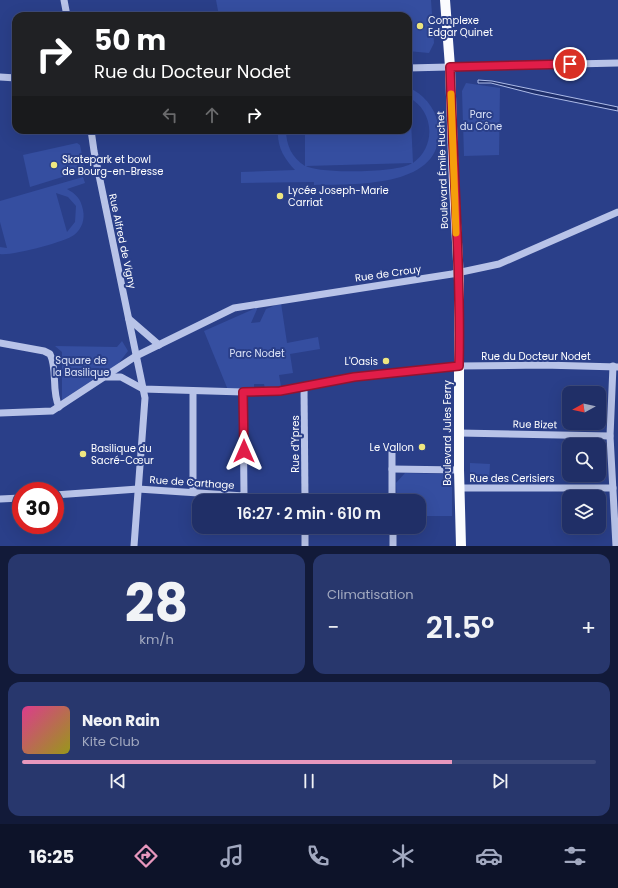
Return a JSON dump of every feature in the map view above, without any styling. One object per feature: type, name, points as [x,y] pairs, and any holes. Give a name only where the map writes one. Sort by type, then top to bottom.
[{"type":"main road","name":"Boulevard Émile Huchet","points":[[444,0],[450,67],[458,273]]},
{"type":"main road","name":"Boulevard Jules Ferry","points":[[458,273],[459,488],[461,546]]},
{"type":"street","points":[[64,0],[67,12]]},
{"type":"street","points":[[412,68],[618,63]]},
{"type":"street","points":[[0,77],[12,78]]},
{"type":"street","name":"Rue Alfred de Vigny","points":[[92,134],[143,390],[144,404],[134,546]]},
{"type":"street","name":"Rue de Crouy","points":[[59,407],[136,356],[234,308],[458,273],[499,264],[618,212]]},
{"type":"street","points":[[129,319],[159,345]]},
{"type":"street","points":[[0,343],[44,351],[50,354],[52,361],[55,399],[59,407],[52,411],[0,413]]},
{"type":"street","name":"Rue du Docteur Nodet","points":[[143,390],[193,392],[280,391],[354,377],[459,366],[543,365],[616,367]]},
{"type":"street","points":[[616,367],[610,436],[616,546]]},
{"type":"street","points":[[103,378],[121,377],[143,390]]},
{"type":"street","name":"Rue d'Ypres","points":[[304,387],[305,494]]},
{"type":"street","points":[[193,392],[193,492]]},
{"type":"street","name":"Rue de Carthage","points":[[64,494],[138,489],[244,496],[243,392]]},
{"type":"street","name":"Rue Bizet","points":[[459,433],[610,436]]},
{"type":"street","points":[[392,449],[392,494]]},
{"type":"street","points":[[392,469],[459,470]]},
{"type":"street","name":"Rue des Cerisiers","points":[[459,488],[613,488]]},
{"type":"street","points":[[0,499],[12,498]]},
{"type":"street","points":[[305,534],[305,546]]},
{"type":"street","points":[[393,534],[393,546]]},
{"type":"green space","name":"Complexe Edgar Quinet","points":[[216,0],[431,0],[434,43],[429,53],[412,51],[412,12],[218,12]]},
{"type":"green space","name":"Parc du Cône","points":[[466,83],[500,88],[499,155],[464,156],[462,91]]},
{"type":"green space","points":[[412,89],[419,93],[428,102],[434,112],[438,124],[437,145],[429,161],[414,172],[395,178],[352,184],[314,185],[314,182],[241,183],[241,172],[295,170],[282,152],[278,134],[286,134],[287,141],[293,155],[305,166],[305,134],[412,134],[413,163],[421,156],[429,138],[427,119],[423,110],[412,100]],"holes":[[[412,163],[392,169],[343,171],[314,169],[306,166]]]},
{"type":"green space","name":"Skatepark et bowl de Bourg-en-Bresse","points":[[77,143],[80,145],[85,170],[30,187],[23,155]]},
{"type":"green space","points":[[83,177],[85,183],[67,189],[78,197],[83,210],[84,217],[77,233],[69,238],[50,245],[26,251],[0,254],[0,247],[7,248],[0,222],[0,201]],"holes":[[[56,193],[68,197],[76,206],[75,222],[67,232]]]},
{"type":"green space","name":"Parc Nodet","points":[[281,303],[287,343],[318,337],[320,349],[290,354],[293,373],[279,375],[281,386],[265,389],[264,384],[254,384],[254,389],[228,390],[204,331],[258,307],[251,323],[260,322],[266,309]]},
{"type":"green space","name":"Square de la Basilique","points":[[122,341],[128,351],[118,364],[62,400],[62,352],[55,346],[117,347]]},
{"type":"green space","points":[[470,463],[490,464],[489,481],[473,480],[470,476]]},
{"type":"green space","points":[[405,473],[443,474],[452,485],[452,516],[426,516],[426,494],[397,494],[396,483]]},
{"type":"shaded area","points":[[478,80],[492,81],[618,107],[618,111],[534,94],[491,83],[478,83]]},
{"type":"slow traffic","points":[[451,94],[456,233]]},
{"type":"place","name":"Complexe Edgar Quinet","points":[[420,26]]},
{"type":"place","name":"Skatepark et bowl de Bourg-en-Bresse","points":[[54,165]]},
{"type":"place","name":"Lycée Joseph-Marie Carriat","points":[[280,196]]},
{"type":"place","name":"L'Oasis","points":[[386,361]]},
{"type":"place","name":"Le Vallon","points":[[422,447]]},
{"type":"place","name":"Basilique du Sacré-Cœur","points":[[83,454]]},
{"type":"route","points":[[244,451],[243,392],[280,391],[354,377],[459,366],[459,280],[450,67],[570,64]]}]
